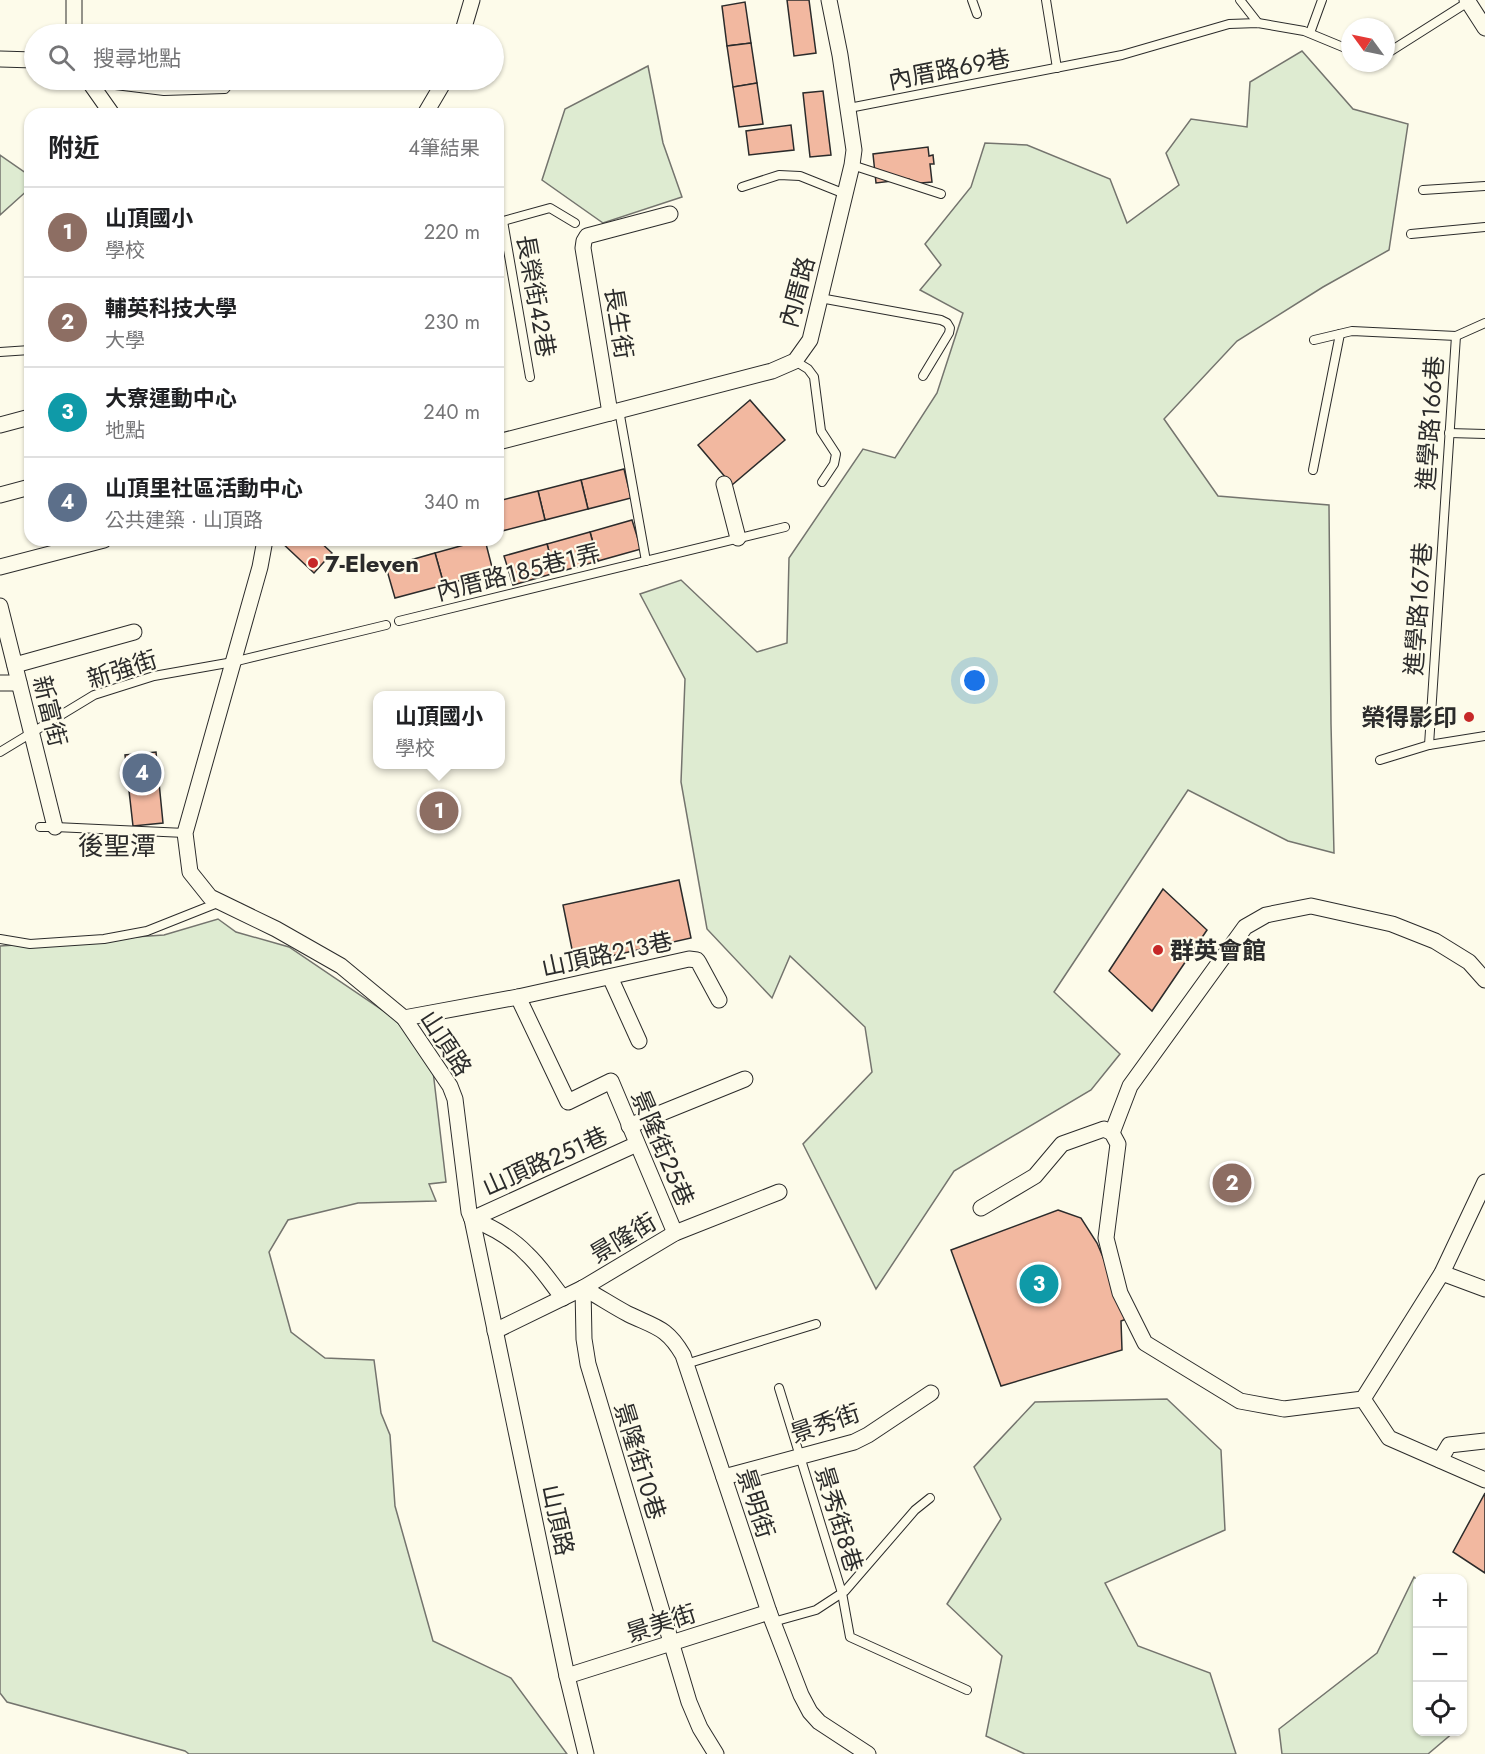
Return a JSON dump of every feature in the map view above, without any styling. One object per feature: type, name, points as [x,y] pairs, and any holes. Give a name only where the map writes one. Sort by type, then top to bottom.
[{"type":"street","points":[[74,0],[74,24]]},
{"type":"street","points":[[465,24],[472,0]]},
{"type":"street","name":"內厝路","points":[[504,440],[772,370],[795,361],[810,340],[855,150],[829,0]]},
{"type":"street","points":[[1467,1],[1485,28]]},
{"type":"street","points":[[0,58],[24,59]]},
{"type":"street","points":[[95,90],[108,108]]},
{"type":"street","points":[[429,108],[439,90]]},
{"type":"street","name":"長生街","points":[[615,412],[583,248],[584,241],[587,236],[670,214]]},
{"type":"street","points":[[0,425],[24,419]]},
{"type":"street","points":[[724,484],[738,538]]},
{"type":"street","points":[[0,495],[24,489]]},
{"type":"street","points":[[0,567],[81,546]]},
{"type":"street","name":"山頂路","points":[[264,546],[260,567],[185,833],[190,872],[210,897],[276,929],[341,966],[404,1018],[450,1086],[455,1099],[469,1212],[567,1676],[586,1754]]},
{"type":"street","name":"新富街","points":[[0,606],[32,734],[47,827]]},
{"type":"street","points":[[15,665],[134,632]]},
{"type":"street","points":[[0,683],[19,682]]},
{"type":"street","points":[[1112,1133],[1130,1086],[1245,927],[1266,915],[1311,906],[1392,924],[1435,941],[1469,962],[1485,980]]},
{"type":"street","name":"山頂路213巷","points":[[404,1018],[518,997],[689,960],[697,960],[719,1000]]},
{"type":"street","points":[[610,977],[639,1041]]},
{"type":"street","name":"山頂路213巷","points":[[518,997],[568,1102],[610,1081]]},
{"type":"street","points":[[629,1126],[745,1078]]},
{"type":"street","name":"景隆街25巷","points":[[610,1081],[675,1233]]},
{"type":"street","points":[[981,1208],[1035,1176],[1062,1144],[1104,1129],[1112,1133],[1118,1144],[1106,1238],[1120,1293],[1145,1343],[1240,1401],[1284,1409],[1363,1399]]},
{"type":"street","name":"山頂路251巷","points":[[472,1219],[637,1144]]},
{"type":"street","points":[[1363,1399],[1442,1273],[1485,1182]]},
{"type":"street","name":"景隆街","points":[[495,1331],[583,1288],[675,1233],[779,1192]]},
{"type":"street","points":[[472,1219],[490,1226],[528,1254],[563,1298]]},
{"type":"street","points":[[1442,1273],[1485,1288]]},
{"type":"street","name":"景明街","points":[[583,1288],[628,1314],[666,1332],[675,1340],[683,1354],[771,1617],[801,1695],[810,1712],[819,1722],[868,1754]]},
{"type":"street","name":"景隆街10巷","points":[[583,1288],[584,1339],[588,1364],[689,1702],[700,1728],[716,1754]]},
{"type":"street","name":"景秀街","points":[[724,1477],[854,1442],[932,1393]]},
{"type":"street","points":[[1363,1399],[1389,1438],[1485,1480]]},
{"type":"street","points":[[1440,1460],[1449,1445],[1485,1441]]},
{"type":"street","name":"景美街","points":[[567,1676],[771,1617]]},
{"type":"lane","points":[[972,0],[977,14]]},
{"type":"lane","points":[[1046,0],[1057,68]]},
{"type":"lane","points":[[1240,0],[1258,23]]},
{"type":"lane","points":[[1310,33],[1322,0]]},
{"type":"lane","points":[[1395,48],[1467,1]]},
{"type":"lane","name":"內厝路69巷","points":[[849,108],[1122,55],[1229,24],[1277,25],[1310,33],[1341,46]]},
{"type":"lane","points":[[165,90],[200,90]]},
{"type":"lane","points":[[852,165],[941,194]]},
{"type":"lane","points":[[742,187],[779,176],[800,176],[845,194]]},
{"type":"lane","points":[[1424,190],[1485,186]]},
{"type":"lane","points":[[504,220],[550,208],[575,223]]},
{"type":"lane","points":[[1411,234],[1485,227]]},
{"type":"lane","name":"長榮街42巷","points":[[504,242],[530,376]]},
{"type":"lane","points":[[820,298],[947,323],[950,328],[949,333],[923,375]]},
{"type":"lane","points":[[1314,340],[1352,331],[1456,336],[1485,323]]},
{"type":"lane","points":[[1313,470],[1340,334]]},
{"type":"lane","name":"進學路166巷","points":[[1444,512],[1456,336]]},
{"type":"lane","points":[[0,352],[24,350]]},
{"type":"lane","points":[[795,361],[808,369],[814,377],[821,431],[836,454],[834,464],[822,482]]},
{"type":"lane","points":[[615,412],[646,561]]},
{"type":"lane","points":[[1449,433],[1485,435]]},
{"type":"lane","name":"進學路167巷","points":[[1429,745],[1444,512]]},
{"type":"lane","name":"內厝路185巷1弄","points":[[399,621],[785,526]]},
{"type":"lane","name":"新強街","points":[[0,752],[94,695],[154,676],[233,662],[386,624]]},
{"type":"lane","points":[[1380,760],[1429,745],[1485,736]]},
{"type":"lane","points":[[47,827],[185,833]]},
{"type":"lane","points":[[0,939],[30,944],[105,939],[147,931],[220,902]]},
{"type":"lane","points":[[686,1364],[816,1324]]},
{"type":"lane","name":"景秀街8巷","points":[[779,1388],[842,1593],[850,1636],[967,1690]]},
{"type":"lane","points":[[771,1617],[816,1610],[842,1593],[915,1510],[930,1497]]},
{"type":"green space","points":[[1302,51],[1353,109],[1408,124],[1389,250],[1323,287],[1237,341],[1164,419],[1218,496],[1329,505],[1334,853],[1288,841],[1188,790],[1054,992],[1120,1054],[1091,1090],[954,1171],[876,1289],[803,1144],[872,1072],[865,1027],[790,956],[772,998],[707,929],[681,782],[685,679],[640,594],[681,580],[757,652],[787,643],[789,558],[863,449],[895,458],[937,393],[963,313],[920,290],[941,265],[925,244],[971,187],[985,143],[1027,145],[1110,179],[1127,223],[1179,185],[1166,153],[1191,119],[1247,127],[1250,82]]},
{"type":"green space","points":[[648,66],[663,143],[682,197],[603,223],[542,180],[565,109]]},
{"type":"green space","points":[[0,155],[24,172],[24,193],[0,215]]},
{"type":"green space","points":[[218,919],[236,932],[289,947],[397,1020],[433,1071],[446,1182],[429,1184],[436,1201],[358,1203],[288,1220],[269,1252],[291,1332],[325,1358],[374,1360],[381,1413],[390,1435],[395,1506],[433,1641],[511,1678],[567,1754],[189,1754],[7,1702],[0,1693],[0,946],[164,935]]},
{"type":"green space","points":[[1167,1399],[1221,1450],[1225,1530],[1105,1583],[1138,1646],[1210,1673],[1236,1754],[1025,1754],[986,1736],[1002,1656],[947,1604],[1001,1519],[974,1467],[1035,1402]]},
{"type":"green space","points":[[1413,1579],[1413,1736],[1449,1736],[1428,1754],[1282,1754],[1279,1729],[1377,1653]]},
{"type":"building","points":[[787,0],[809,0],[816,53],[794,56]]},
{"type":"building","points":[[745,2],[751,43],[727,46],[722,6]]},
{"type":"building","points":[[751,43],[757,83],[733,87],[727,46]]},
{"type":"building","points":[[757,83],[763,124],[739,127],[733,87]]},
{"type":"building","points":[[823,91],[831,155],[810,157],[803,93]]},
{"type":"building","points":[[791,125],[794,150],[749,155],[746,131]]},
{"type":"building","points":[[928,147],[929,156],[933,155],[934,164],[930,164],[932,182],[910,184],[909,179],[876,183],[873,154]]},
{"type":"building","points":[[750,400],[785,440],[732,485],[698,445]]},
{"type":"building","points":[[624,469],[631,498],[588,509],[581,480]]},
{"type":"building","points":[[581,480],[588,509],[545,520],[538,491]]},
{"type":"building","points":[[538,491],[545,520],[504,530],[504,500]]},
{"type":"building","points":[[632,520],[641,549],[598,561],[590,532]]},
{"type":"building","points":[[590,532],[598,561],[555,573],[547,544]]},
{"type":"building","points":[[547,544],[555,573],[513,585],[504,556]]},
{"type":"building","name":"7-Eleven","points":[[285,546],[324,546],[332,553],[314,573]]},
{"type":"building","points":[[460,546],[487,546],[493,571],[444,585],[435,553]]},
{"type":"building","points":[[435,553],[444,585],[395,598],[386,567]]},
{"type":"building","points":[[156,752],[163,823],[133,826],[125,755]]},
{"type":"building","points":[[679,880],[691,938],[575,964],[563,905]]},
{"type":"building","name":"群英會館","points":[[1163,889],[1207,930],[1152,1011],[1109,971]]},
{"type":"building","points":[[1058,1210],[1081,1218],[1097,1243],[1129,1318],[1121,1321],[1122,1350],[1001,1386],[951,1250]]},
{"type":"building","points":[[1485,1493],[1485,1573],[1453,1552]]},
{"type":"place","name":"7-Eleven","points":[[313,563]]},
{"type":"place","name":"榮得影印","points":[[1469,717]]},
{"type":"place","name":"山頂里社區活動中心","points":[[142,773]]},
{"type":"place","name":"山頂國小","points":[[439,811]]},
{"type":"place","name":"群英會館","points":[[1158,950]]},
{"type":"place","name":"輔英科技大學","points":[[1232,1183]]},
{"type":"place","name":"大寮運動中心","points":[[1039,1284]]},
{"type":"district","name":"後聖潭","points":[[117,846]]}]
